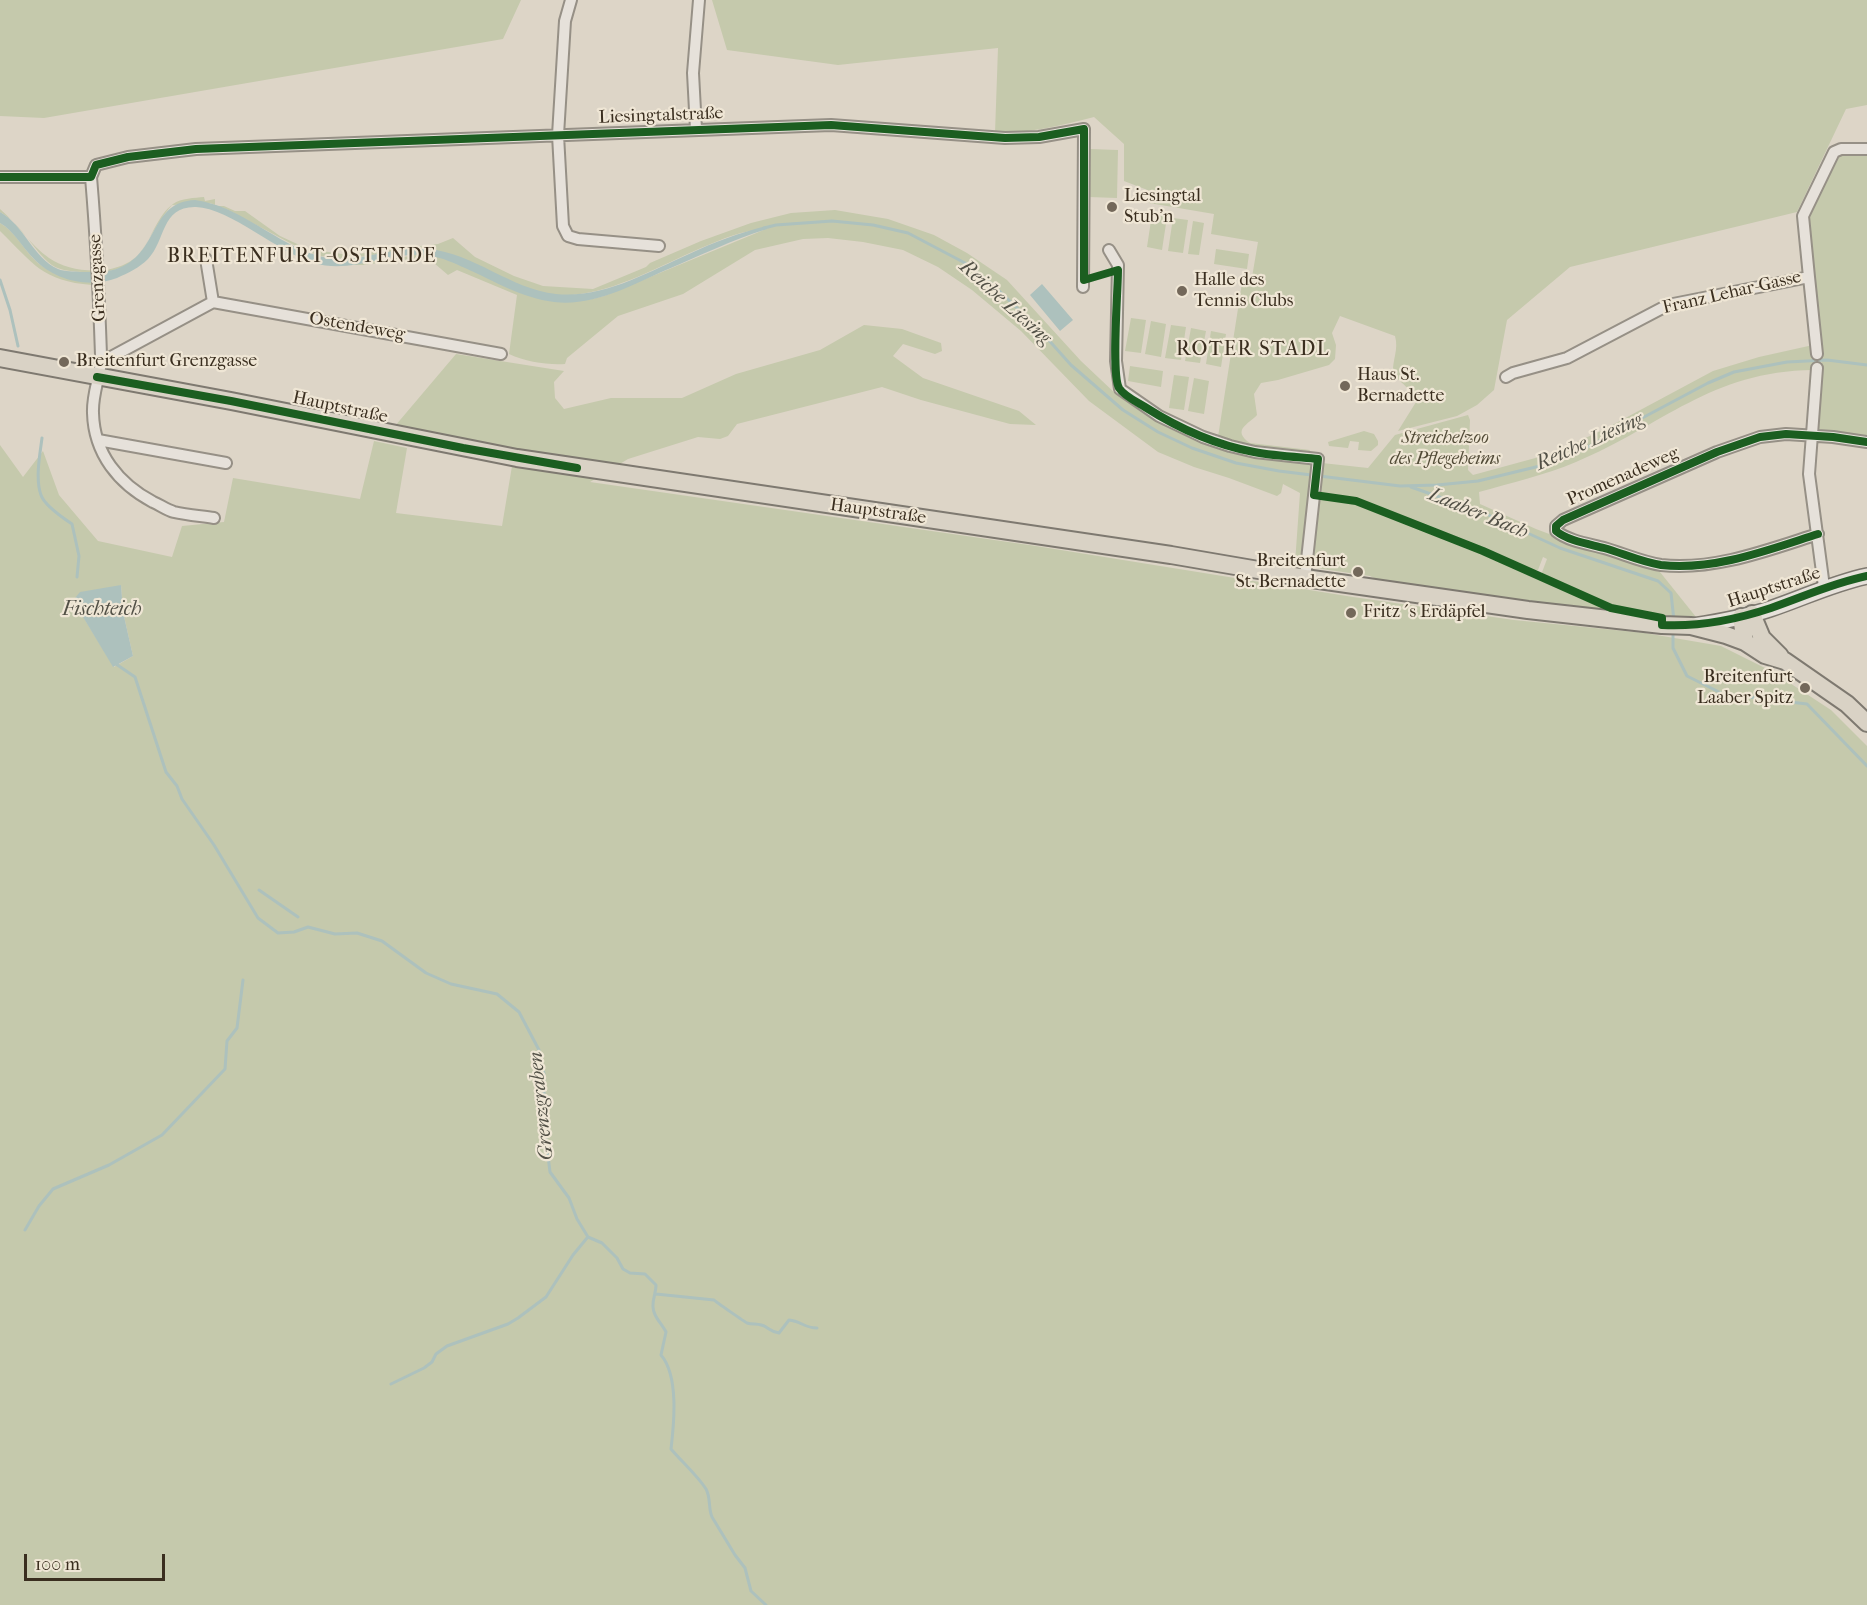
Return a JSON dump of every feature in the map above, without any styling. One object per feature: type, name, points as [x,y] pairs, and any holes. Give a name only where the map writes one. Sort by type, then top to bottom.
[{"type":"main road","name":"Hauptstraße","points":[[4,359],[99,369],[231,401],[517,459],[1171,555],[1305,579],[1528,610],[1689,626],[1726,635],[1745,642],[1765,655],[1785,661]]},
{"type":"main road","name":"Hauptstraße","points":[[1689,626],[1747,615],[1824,588],[1867,576]]},
{"type":"main road","points":[[1745,642],[1747,615]]},
{"type":"main road","points":[[1747,615],[1762,638],[1785,661],[1847,704],[1867,723]]},
{"type":"street","points":[[571,0],[565,21],[558,135],[563,226],[568,236],[578,239],[659,246]]},
{"type":"street","points":[[696,129],[693,73],[699,0]]},
{"type":"street","name":"Liesingtalstraße","points":[[91,177],[96,165],[112,160],[196,149],[831,124],[1005,138],[1039,137],[1084,129],[1083,287]]},
{"type":"street","name":"Franz Lehar-Gasse","points":[[1506,377],[1567,358],[1668,305],[1809,277],[1803,216],[1834,152],[1841,149],[1867,149]]},
{"type":"street","points":[[0,177],[91,177]]},
{"type":"street","name":"Grenzgasse","points":[[91,177],[99,288],[99,369]]},
{"type":"street","points":[[1109,250],[1118,265],[1116,361],[1120,389],[1159,416],[1203,437],[1255,452],[1318,459],[1305,579]]},
{"type":"street","points":[[206,259],[213,302],[99,369],[93,396],[93,415],[98,440],[108,463],[135,493],[172,512],[214,518]]},
{"type":"street","points":[[1809,277],[1817,354]]},
{"type":"street","name":"Ostendeweg","points":[[213,302],[501,354]]},
{"type":"street","points":[[1816,368],[1809,474],[1824,588]]},
{"type":"street","name":"Promenadeweg","points":[[1818,534],[1759,553],[1721,561],[1676,565],[1644,561],[1566,536],[1556,531],[1556,526],[1563,520],[1737,444],[1772,435],[1812,436],[1867,442]]},
{"type":"street","points":[[98,440],[226,462]]},
{"type":"green space","points":[[0,0],[521,0],[503,39],[44,118],[0,116]]},
{"type":"green space","points":[[712,0],[1867,0],[1867,105],[1846,109],[1797,212],[1570,267],[1507,320],[1494,390],[1477,405],[1457,416],[1398,431],[1416,402],[1410,390],[1393,374],[1395,336],[1340,316],[1332,333],[1336,345],[1335,359],[1329,365],[1261,383],[1254,394],[1257,415],[1246,424],[1242,431],[1250,443],[1310,450],[1309,453],[1252,448],[1218,437],[1242,283],[1251,283],[1258,242],[1211,234],[1214,214],[1149,203],[1150,191],[1124,181],[1124,144],[1094,117],[1020,132],[995,133],[998,48],[838,65],[727,50]]},
{"type":"green space","points":[[1090,149],[1118,150],[1117,198],[1089,197]]},
{"type":"green space","points":[[1867,153],[1867,439],[1818,430],[1822,354],[1808,217],[1839,155]]},
{"type":"green space","points":[[204,197],[205,201],[215,199],[215,205],[210,203],[172,205],[188,199]]},
{"type":"green space","points":[[172,205],[161,219],[147,242],[163,214]]},
{"type":"green space","points":[[218,206],[235,211],[245,211],[280,236],[308,249],[349,255],[438,244],[453,238],[475,257],[514,276],[543,286],[593,289],[701,241],[751,223],[791,213],[835,210],[888,219],[934,235],[967,253],[1007,280],[1081,361],[1117,395],[1163,423],[1210,443],[1313,462],[1302,561],[1291,567],[1295,563],[1300,493],[1283,484],[1281,493],[1277,496],[1158,452],[1089,401],[1021,331],[972,290],[938,267],[903,250],[828,238],[803,239],[755,250],[683,294],[618,316],[567,358],[565,364],[551,364],[529,361],[509,354],[517,295],[457,270],[448,275],[427,257],[363,265],[338,265],[411,256],[399,251],[346,259],[321,256],[305,251]],"holes":[[[766,229],[604,296],[588,300],[572,295],[589,293],[622,283],[725,238]]]},
{"type":"green space","points":[[1152,214],[1167,217],[1162,250],[1147,247]]},
{"type":"green space","points":[[1173,218],[1188,220],[1183,253],[1168,251]]},
{"type":"green space","points":[[1193,221],[1204,223],[1199,255],[1188,254]]},
{"type":"green space","points":[[0,223],[17,238],[37,262],[51,272],[84,282],[92,282],[92,285],[61,280],[40,269],[0,231]]},
{"type":"green space","points":[[27,237],[49,258],[71,268],[111,269],[134,259],[119,269],[104,272],[73,271],[52,265]]},
{"type":"green space","points":[[1216,249],[1249,254],[1247,269],[1214,264]]},
{"type":"green space","points":[[1131,318],[1146,320],[1141,353],[1125,351]]},
{"type":"green space","points":[[1151,321],[1166,324],[1161,357],[1145,354]]},
{"type":"green space","points":[[864,325],[902,329],[941,343],[942,351],[935,354],[903,344],[893,356],[923,378],[1019,411],[1036,425],[1010,424],[882,387],[737,424],[728,436],[720,439],[698,437],[628,459],[590,482],[1036,546],[1353,597],[1514,620],[1645,633],[1721,646],[1773,672],[1831,710],[1867,746],[1867,1605],[0,1605],[0,445],[23,477],[43,451],[59,495],[98,541],[172,557],[182,526],[224,522],[233,478],[360,499],[374,441],[407,448],[396,513],[502,526],[513,460],[395,426],[456,354],[564,371],[554,382],[555,398],[564,409],[611,398],[682,398],[736,374],[820,350]],"holes":[[[121,585],[123,612],[133,656],[114,667],[77,607]]]},
{"type":"green space","points":[[1171,325],[1186,327],[1181,360],[1165,358]]},
{"type":"green space","points":[[1191,328],[1206,331],[1200,363],[1185,361]]},
{"type":"green space","points":[[1211,331],[1226,334],[1221,367],[1206,364]]},
{"type":"green space","name":"Streichelzoo des Pflegeheims","points":[[1813,345],[1813,370],[1777,373],[1745,380],[1716,390],[1576,462],[1479,492],[1480,504],[1536,529],[1602,554],[1660,572],[1696,617],[1666,617],[1611,606],[1541,575],[1547,559],[1543,557],[1538,570],[1534,571],[1455,537],[1357,500],[1319,492],[1322,463],[1368,468],[1395,435],[1468,415],[1470,420],[1468,470],[1473,475],[1550,454],[1603,430],[1713,371],[1759,357]]},
{"type":"green space","points":[[1130,366],[1163,371],[1161,387],[1128,381]]},
{"type":"green space","points":[[1174,375],[1189,377],[1184,410],[1169,408]]},
{"type":"green space","points":[[1194,378],[1209,381],[1204,414],[1188,411]]},
{"type":"green space","points":[[1364,431],[1374,434],[1378,441],[1378,445],[1371,451],[1358,450],[1359,442],[1350,441],[1348,448],[1329,446],[1328,442]]},
{"type":"green space","points":[[1321,499],[1347,500],[1482,552],[1609,609],[1651,616],[1619,615],[1380,581],[1370,576],[1316,568],[1312,559],[1317,502]]},
{"type":"water","points":[[195,200],[228,210],[288,243],[319,256],[346,259],[401,250],[428,249],[461,257],[523,285],[556,294],[591,292],[625,283],[727,238],[766,226],[767,229],[728,243],[612,294],[569,303],[531,297],[453,263],[431,256],[402,256],[343,266],[314,263],[300,258],[224,215],[196,207],[185,208],[170,218],[154,251],[137,268],[106,281],[95,283],[72,281],[42,266],[10,230],[0,223],[0,212],[16,225],[49,264],[58,269],[81,272],[106,271],[121,267],[133,260],[170,209],[180,203]]},
{"type":"water","points":[[1042,284],[1073,320],[1060,331],[1030,295]]},
{"type":"water","name":"Fischteich","points":[[121,585],[123,612],[133,656],[113,667],[77,607],[75,598],[80,592]]},
{"type":"waterway","name":"Reiche Liesing","points":[[764,228],[832,221],[873,225],[908,233],[965,263],[993,285],[1037,327],[1071,365],[1123,410],[1158,432],[1192,448],[1236,463],[1279,471],[1400,486],[1478,481],[1544,465],[1582,450],[1708,383],[1734,372],[1787,362],[1827,360],[1867,365]]},
{"type":"waterway","name":"Grenzgraben","points":[[0,280],[18,346]]},
{"type":"waterway","name":"Grenzgraben","points":[[42,438],[38,466],[39,489],[46,503],[72,524],[79,556],[77,577]]},
{"type":"waterway","name":"Laaber Bach","points":[[1411,487],[1482,512],[1560,548],[1658,581],[1671,593],[1674,621]]},
{"type":"waterway","name":"Laaber Bach","points":[[1673,631],[1673,648],[1687,676],[1723,694],[1807,704],[1867,766]]},
{"type":"waterway","name":"Grenzgraben","points":[[113,662],[135,677],[166,772],[177,786],[182,799],[214,845],[258,918],[278,933],[294,932],[308,927],[335,934],[357,933],[382,941],[426,973],[451,984],[497,994],[519,1012],[539,1050],[544,1074],[544,1124],[550,1172],[569,1198],[577,1219],[588,1237],[602,1243],[617,1258],[623,1269],[630,1273],[645,1274],[656,1285],[653,1309],[666,1332],[661,1355],[667,1364],[673,1387],[674,1414],[671,1449],[706,1489],[712,1517],[745,1568],[751,1591],[766,1605]]},
{"type":"waterway","points":[[259,890],[298,917]]},
{"type":"waterway","points":[[25,1230],[39,1206],[53,1189],[109,1165],[162,1135],[225,1069],[227,1041],[237,1028],[243,980]]},
{"type":"waterway","points":[[391,1384],[424,1368],[432,1362],[436,1354],[447,1346],[508,1324],[518,1318],[546,1297],[587,1238]]},
{"type":"waterway","points":[[656,1294],[714,1300],[747,1323],[761,1325],[777,1333],[789,1320],[817,1328]]},
{"type":"cycle path","points":[[0,177],[91,177],[96,165],[128,157],[196,149],[831,125],[1005,138],[1039,137],[1084,129],[1084,280],[1118,270],[1115,367],[1119,388],[1131,399],[1158,415],[1198,435],[1240,449],[1318,459],[1314,495],[1356,501],[1483,551],[1611,608],[1662,618],[1662,625],[1703,624],[1744,616],[1830,586],[1867,576]]},
{"type":"cycle path","points":[[97,377],[577,468]]},
{"type":"cycle path","points":[[1818,534],[1741,558],[1681,566],[1654,564],[1573,540],[1556,531],[1556,526],[1563,520],[1717,452],[1760,437],[1786,434],[1867,442]]},
{"type":"place","name":"Liesingtal Stub'n","points":[[1112,207]]},
{"type":"place","name":"Halle des Tennis Clubs","points":[[1182,291]]},
{"type":"place","name":"Breitenfurt Grenzgasse","points":[[64,362]]},
{"type":"place","name":"Haus St. Bernadette","points":[[1345,386]]},
{"type":"place","name":"Breitenfurt St. Bernadette","points":[[1358,572]]},
{"type":"place","name":"Fritz´s Erdäpfel","points":[[1351,613]]},
{"type":"place","name":"Breitenfurt Laaber Spitz","points":[[1805,688]]},
{"type":"district","name":"BREITENFURT-OSTENDE","points":[[302,257]]},
{"type":"district","name":"ROTER STADL","points":[[1253,350]]}]
